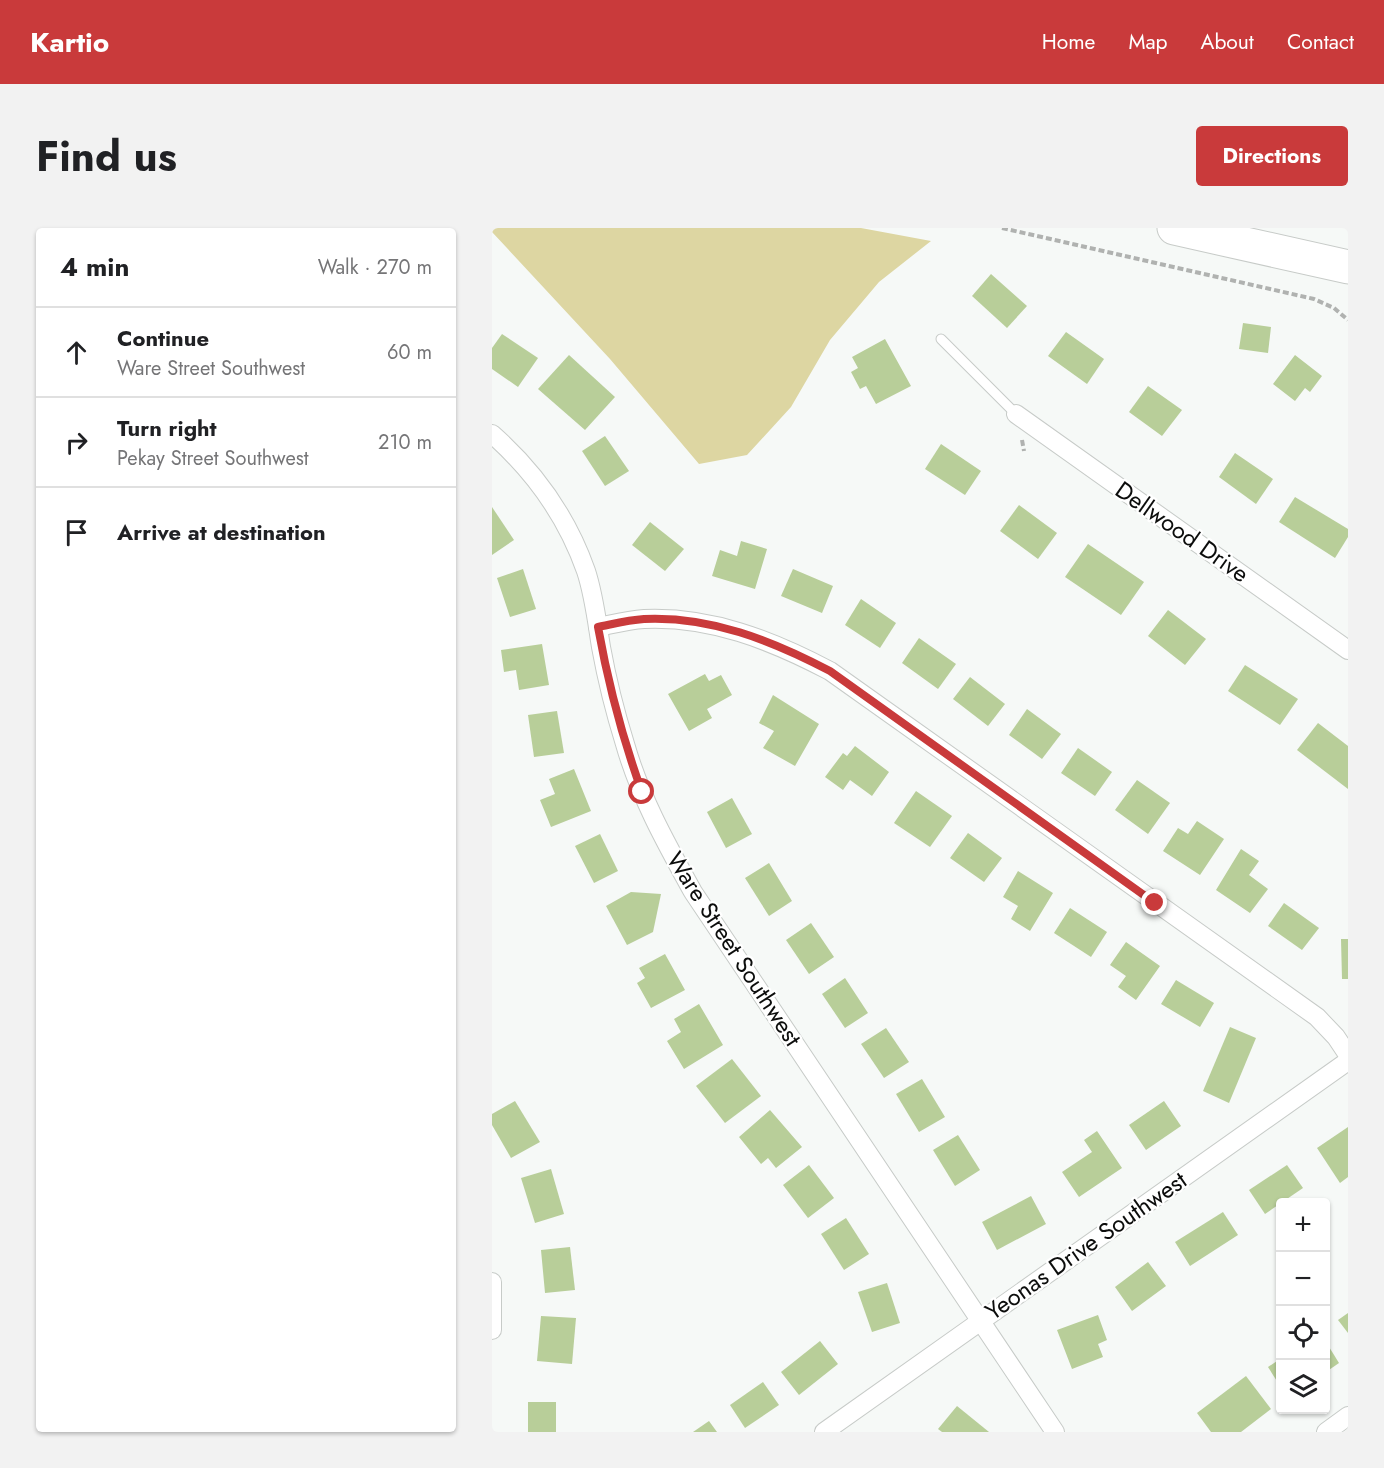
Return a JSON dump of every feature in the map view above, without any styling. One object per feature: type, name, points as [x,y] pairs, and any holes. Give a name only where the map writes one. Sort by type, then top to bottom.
[{"type":"highway","points":[[1174,228],[1348,267]]},
{"type":"street","name":"Dellwood Drive","points":[[1016,414],[1348,650]]},
{"type":"street","name":"Ware Street Southwest","points":[[492,434],[534,475],[573,537],[587,573],[608,683],[625,746],[665,842],[700,902],[1055,1432]]},
{"type":"street","points":[[598,627],[641,619],[676,619],[710,624],[796,653],[830,671],[1317,1017],[1348,1055]]},
{"type":"street","name":"Yeonas Drive Southwest","points":[[824,1432],[1348,1061]]},
{"type":"street","points":[[492,1282],[492,1330]]},
{"type":"street","points":[[1326,1432],[1348,1416]]},
{"type":"lane","points":[[941,339],[1016,414]]},
{"type":"path","points":[[1002,228],[1314,299],[1325,302],[1348,320]]},
{"type":"shaded area","points":[[492,228],[861,228],[931,241],[879,282],[830,340],[791,407],[747,455],[699,464],[610,359],[492,232]]},
{"type":"building","points":[[991,274],[1027,306],[1007,328],[972,296]]},
{"type":"building","points":[[1243,323],[1271,327],[1268,353],[1239,349]]},
{"type":"building","points":[[1066,332],[1104,359],[1087,384],[1048,356]]},
{"type":"building","points":[[502,334],[538,358],[518,387],[492,369],[492,348]]},
{"type":"building","points":[[885,339],[911,386],[876,404],[866,386],[860,389],[851,372],[858,368],[852,357]]},
{"type":"building","points":[[569,355],[615,397],[585,430],[538,389]]},
{"type":"building","points":[[1295,355],[1322,376],[1310,392],[1305,388],[1295,401],[1273,384]]},
{"type":"building","points":[[1148,386],[1182,410],[1162,436],[1129,412]]},
{"type":"building","points":[[605,436],[629,471],[605,486],[582,451]]},
{"type":"building","points":[[941,444],[981,471],[965,495],[925,469]]},
{"type":"building","points":[[1235,453],[1273,479],[1256,504],[1219,477]]},
{"type":"building","points":[[1295,497],[1348,529],[1348,537],[1335,558],[1279,522]]},
{"type":"building","points":[[1019,505],[1057,533],[1038,559],[1000,531]]},
{"type":"building","points":[[492,507],[514,540],[492,555]]},
{"type":"building","points":[[650,522],[684,549],[665,571],[632,545]]},
{"type":"building","points":[[741,541],[767,549],[755,589],[712,576],[720,550],[737,556]]},
{"type":"building","points":[[1088,544],[1144,582],[1121,615],[1065,577]]},
{"type":"building","points":[[523,569],[536,609],[510,617],[497,578]]},
{"type":"building","points":[[793,569],[833,586],[822,613],[781,596]]},
{"type":"building","points":[[861,599],[896,623],[880,648],[845,625]]},
{"type":"building","points":[[1168,610],[1206,639],[1185,665],[1148,636]]},
{"type":"building","points":[[919,638],[956,664],[938,689],[902,663]]},
{"type":"building","points":[[542,644],[549,685],[519,690],[516,670],[504,672],[501,650]]},
{"type":"building","points":[[1245,665],[1298,699],[1280,725],[1228,691]]},
{"type":"building","points":[[705,674],[709,681],[721,675],[732,695],[707,709],[712,718],[689,731],[668,694]]},
{"type":"building","points":[[970,677],[1005,704],[988,726],[953,699]]},
{"type":"building","points":[[773,695],[819,724],[795,766],[763,748],[774,731],[759,723]]},
{"type":"building","points":[[1027,709],[1061,734],[1042,759],[1009,735]]},
{"type":"building","points":[[557,711],[564,753],[534,757],[528,715]]},
{"type":"building","points":[[1318,723],[1348,746],[1348,789],[1297,750]]},
{"type":"building","points":[[855,746],[889,772],[872,796],[850,780],[843,790],[825,777],[843,753],[847,756]]},
{"type":"building","points":[[1078,748],[1112,772],[1095,796],[1061,773]]},
{"type":"building","points":[[574,769],[591,811],[551,827],[540,800],[555,794],[549,779]]},
{"type":"building","points":[[1137,780],[1170,803],[1148,834],[1115,810]]},
{"type":"building","points":[[916,791],[952,816],[930,847],[894,823]]},
{"type":"building","points":[[732,798],[752,834],[726,848],[707,812]]},
{"type":"building","points":[[1197,821],[1224,839],[1200,875],[1163,851],[1178,828],[1188,834]]},
{"type":"building","points":[[968,833],[1002,858],[984,882],[950,858]]},
{"type":"building","points":[[600,834],[618,871],[594,883],[575,846]]},
{"type":"building","points":[[1241,849],[1259,861],[1249,875],[1268,889],[1250,913],[1216,890]]},
{"type":"building","points":[[769,863],[792,901],[769,916],[745,878]]},
{"type":"building","points":[[1018,871],[1053,893],[1030,931],[1011,919],[1018,906],[1003,897]]},
{"type":"building","points":[[631,892],[661,894],[653,932],[627,945],[606,906]]},
{"type":"building","points":[[1284,903],[1319,928],[1302,950],[1268,926]]},
{"type":"building","points":[[1070,908],[1107,932],[1091,957],[1054,933]]},
{"type":"building","points":[[811,923],[834,957],[809,974],[786,940]]},
{"type":"building","points":[[1341,939],[1348,939],[1348,979],[1342,979]]},
{"type":"building","points":[[1126,942],[1160,966],[1136,1000],[1118,987],[1126,976],[1110,965]]},
{"type":"building","points":[[665,954],[685,990],[651,1008],[637,983],[645,978],[639,968]]},
{"type":"building","points":[[845,978],[868,1013],[845,1028],[822,994]]},
{"type":"building","points":[[1176,980],[1214,1003],[1200,1027],[1161,1004]]},
{"type":"building","points":[[699,1004],[723,1045],[684,1069],[667,1041],[681,1032],[674,1019]]},
{"type":"building","points":[[1230,1027],[1256,1038],[1229,1103],[1203,1091]]},
{"type":"building","points":[[886,1028],[909,1062],[884,1078],[861,1044]]},
{"type":"building","points":[[732,1059],[761,1096],[725,1123],[696,1086]]},
{"type":"building","points":[[922,1079],[945,1117],[919,1132],[896,1094]]},
{"type":"building","points":[[515,1101],[540,1142],[511,1158],[492,1125],[492,1114]]},
{"type":"building","points":[[1164,1101],[1181,1126],[1146,1150],[1129,1125]]},
{"type":"building","points":[[770,1110],[802,1147],[776,1168],[768,1158],[761,1164],[739,1137]]},
{"type":"building","points":[[1348,1127],[1348,1177],[1340,1183],[1317,1148]]},
{"type":"building","points":[[1097,1131],[1122,1168],[1079,1197],[1062,1172],[1092,1152],[1084,1140]]},
{"type":"building","points":[[958,1135],[980,1170],[955,1186],[933,1150]]},
{"type":"building","points":[[809,1165],[834,1198],[808,1218],[783,1185]]},
{"type":"building","points":[[1287,1165],[1303,1188],[1288,1198],[1276,1198],[1276,1206],[1265,1214],[1249,1190]]},
{"type":"building","points":[[551,1169],[564,1214],[535,1223],[521,1178]]},
{"type":"building","points":[[1031,1196],[1046,1224],[997,1250],[982,1222]]},
{"type":"building","points":[[1223,1212],[1238,1235],[1190,1266],[1175,1242]]},
{"type":"building","points":[[846,1218],[869,1254],[844,1270],[821,1234]]},
{"type":"building","points":[[570,1247],[575,1290],[545,1293],[541,1250]]},
{"type":"building","points":[[1148,1262],[1166,1286],[1132,1311],[1115,1287]]},
{"type":"building","points":[[887,1283],[900,1323],[872,1332],[858,1292]]},
{"type":"building","points":[[1348,1313],[1348,1333],[1338,1320]]},
{"type":"building","points":[[1098,1315],[1107,1340],[1098,1344],[1103,1357],[1072,1369],[1057,1330]]},
{"type":"building","points":[[541,1316],[576,1318],[572,1364],[537,1361]]},
{"type":"building","points":[[820,1341],[838,1364],[799,1395],[781,1372]]},
{"type":"building","points":[[1330,1348],[1339,1363],[1330,1369]]},
{"type":"building","points":[[1276,1362],[1276,1380],[1268,1367]]},
{"type":"building","points":[[1246,1376],[1271,1409],[1241,1432],[1211,1432],[1197,1413]]},
{"type":"building","points":[[763,1382],[779,1405],[745,1428],[730,1405]]},
{"type":"building","points":[[528,1402],[556,1402],[556,1432],[528,1432]]},
{"type":"building","points":[[957,1406],[989,1432],[942,1432],[938,1429]]},
{"type":"building","points":[[709,1421],[717,1432],[693,1432]]},
{"type":"route","points":[[642,792],[625,746],[608,683],[598,627],[641,619],[676,619],[710,624],[748,634],[796,653],[830,671],[1155,903]]}]
